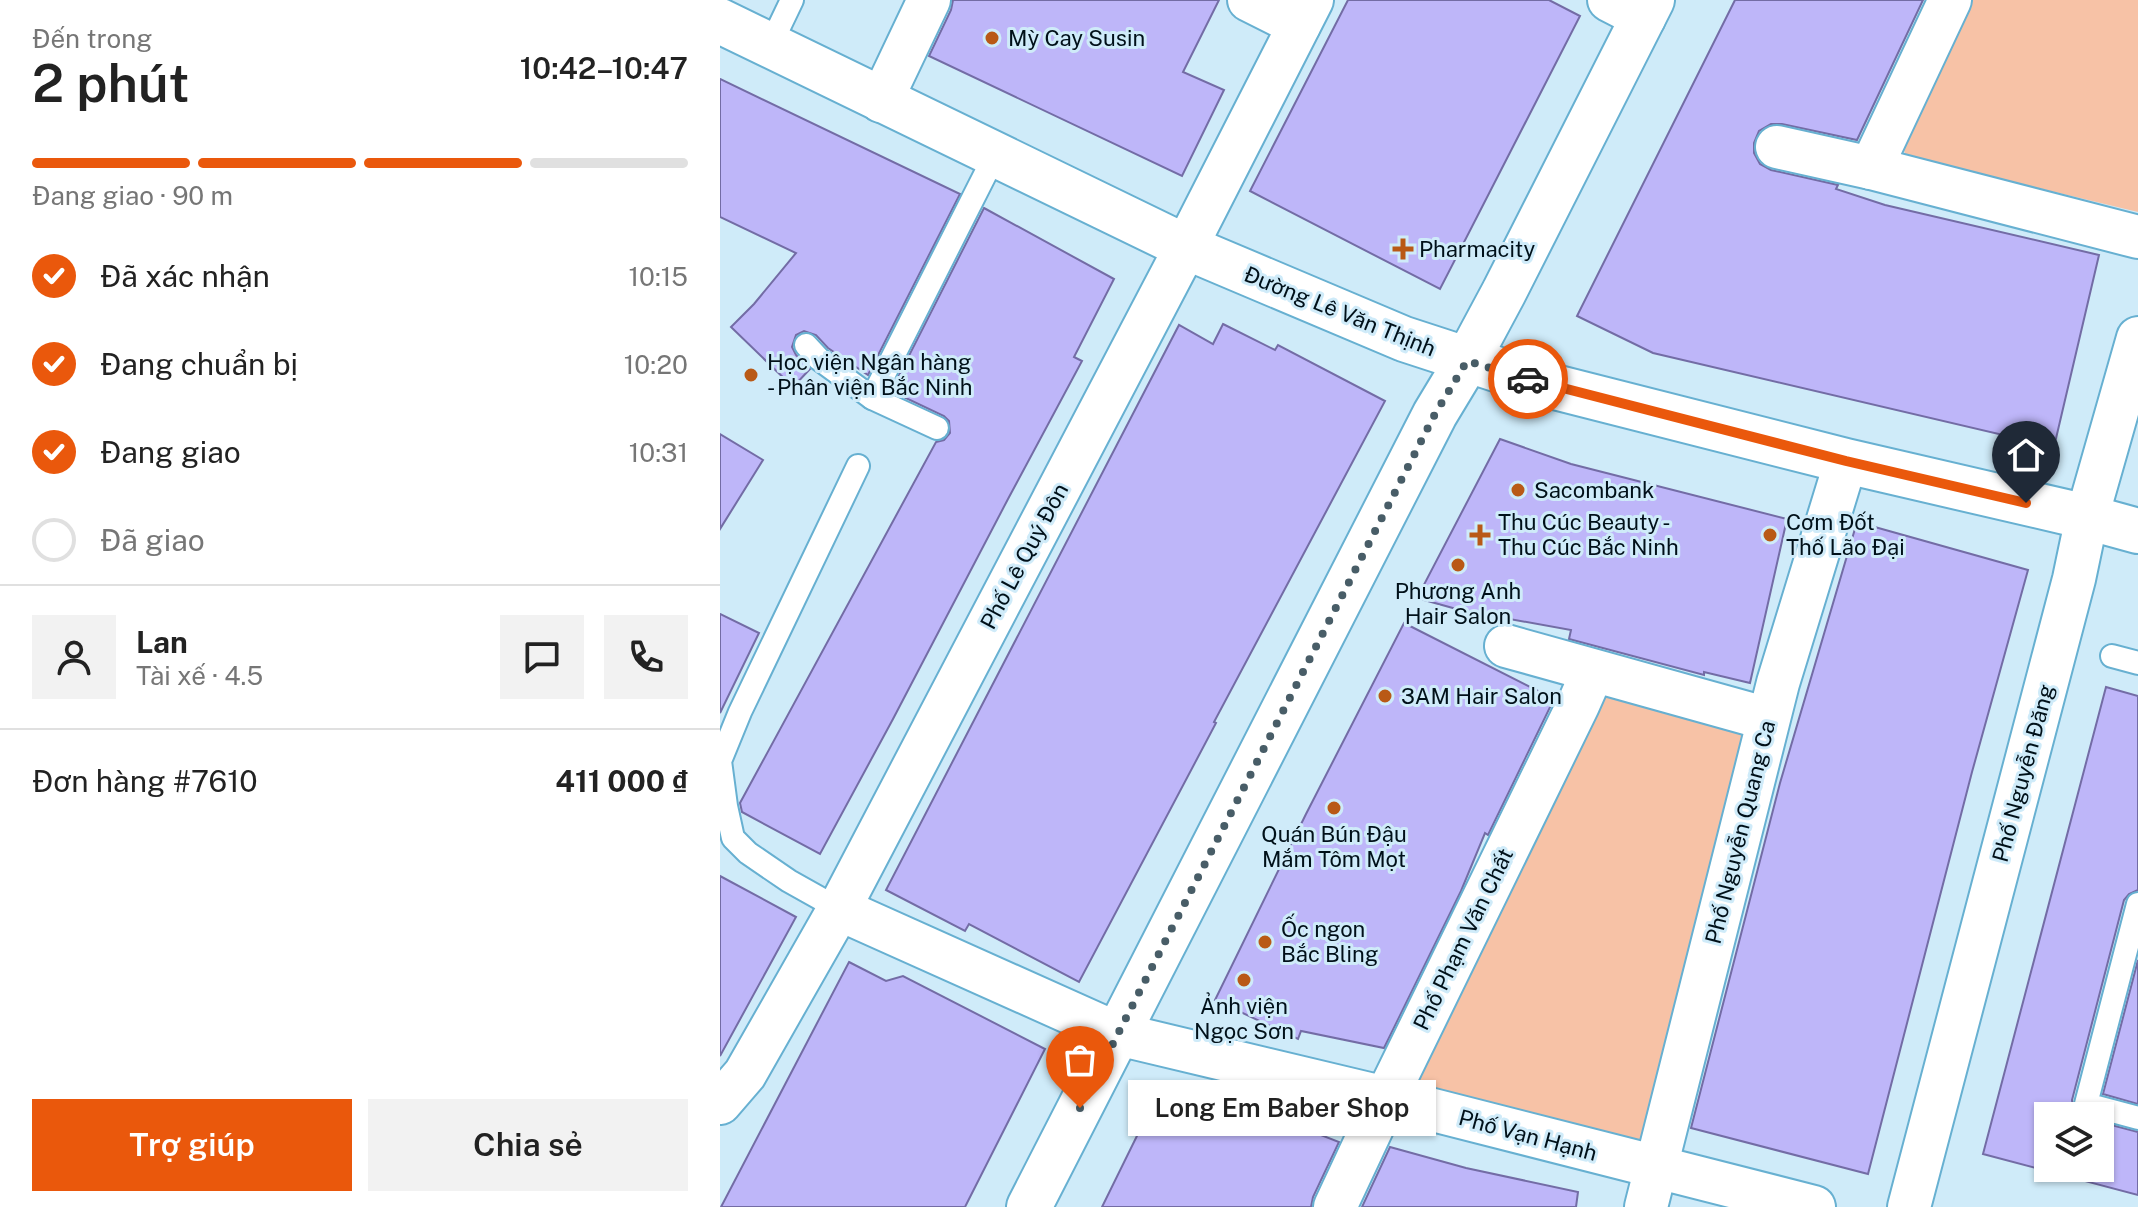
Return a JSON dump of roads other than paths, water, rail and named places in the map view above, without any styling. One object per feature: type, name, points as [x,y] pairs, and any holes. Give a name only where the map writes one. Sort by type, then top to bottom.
[{"type":"street","points":[[881,101],[929,0]]},
{"type":"street","points":[[1249,0],[1305,12]]},
{"type":"street","points":[[1871,168],[1950,0]]},
{"type":"street","points":[[1029,1207],[1435,414],[1467,361],[1635,6]]},
{"type":"street","name":"Phố Lê Quý Đôn","points":[[720,1103],[745,1074],[839,909],[1186,247],[1305,12]]},
{"type":"street","name":"Đường Lê Văn Thịnh","points":[[720,21],[1186,247],[1402,339],[1539,383],[2138,531]]},
{"type":"street","points":[[1777,147],[2138,237]]},
{"type":"street","name":"Phố Nguyễn Đăng","points":[[1909,1207],[2074,579],[2087,517],[2138,338]]},
{"type":"street","name":"Phố Nguyễn Quang Ca","points":[[1651,1187],[1768,719],[1846,461]]},
{"type":"street","points":[[1506,646],[1768,719]]},
{"type":"street","name":"Phố Phạm Văn Chất","points":[[1335,1207],[1593,671]]},
{"type":"street","name":"Phố Vạn Hạnh","points":[[839,909],[1118,1034],[1386,1098],[1651,1187],[1814,1207]]},
{"type":"lane","points":[[770,46],[792,0]]},
{"type":"lane","points":[[872,398],[995,155]]},
{"type":"lane","points":[[806,345],[819,359],[872,398],[937,428]]},
{"type":"lane","points":[[839,909],[768,867],[733,838],[720,761],[740,712],[858,466]]},
{"type":"lane","points":[[2112,656],[2138,663]]},
{"type":"lane","points":[[2138,904],[2086,1104],[2138,1118]]},
{"type":"place","name":"Mỳ Cay Susin","points":[[992,38]]},
{"type":"place","name":"Pharmacity","points":[[1403,249]]},
{"type":"place","name":"Học viện Ngân hàng - Phân viện Bắc Ninh","points":[[751,375]]},
{"type":"place","name":"Sacombank","points":[[1518,490]]},
{"type":"place","name":"Thu Cúc Beauty - Thu Cúc Bắc Ninh","points":[[1480,535]]},
{"type":"place","name":"Cơm Đốt Thố Lão Đại","points":[[1770,535]]},
{"type":"place","name":"Phương Anh Hair Salon","points":[[1458,565]]},
{"type":"place","name":"3AM Hair Salon","points":[[1385,696]]},
{"type":"place","name":"Quán Bún Đậu Mắm Tôm Mọt","points":[[1334,808]]},
{"type":"place","name":"Ốc ngon Bắc Bling","points":[[1265,942]]},
{"type":"place","name":"Ảnh viện Ngọc Sơn","points":[[1244,980]]},
{"type":"place","name":"Long Em Baber Shop","points":[[1080,1108]]}]
